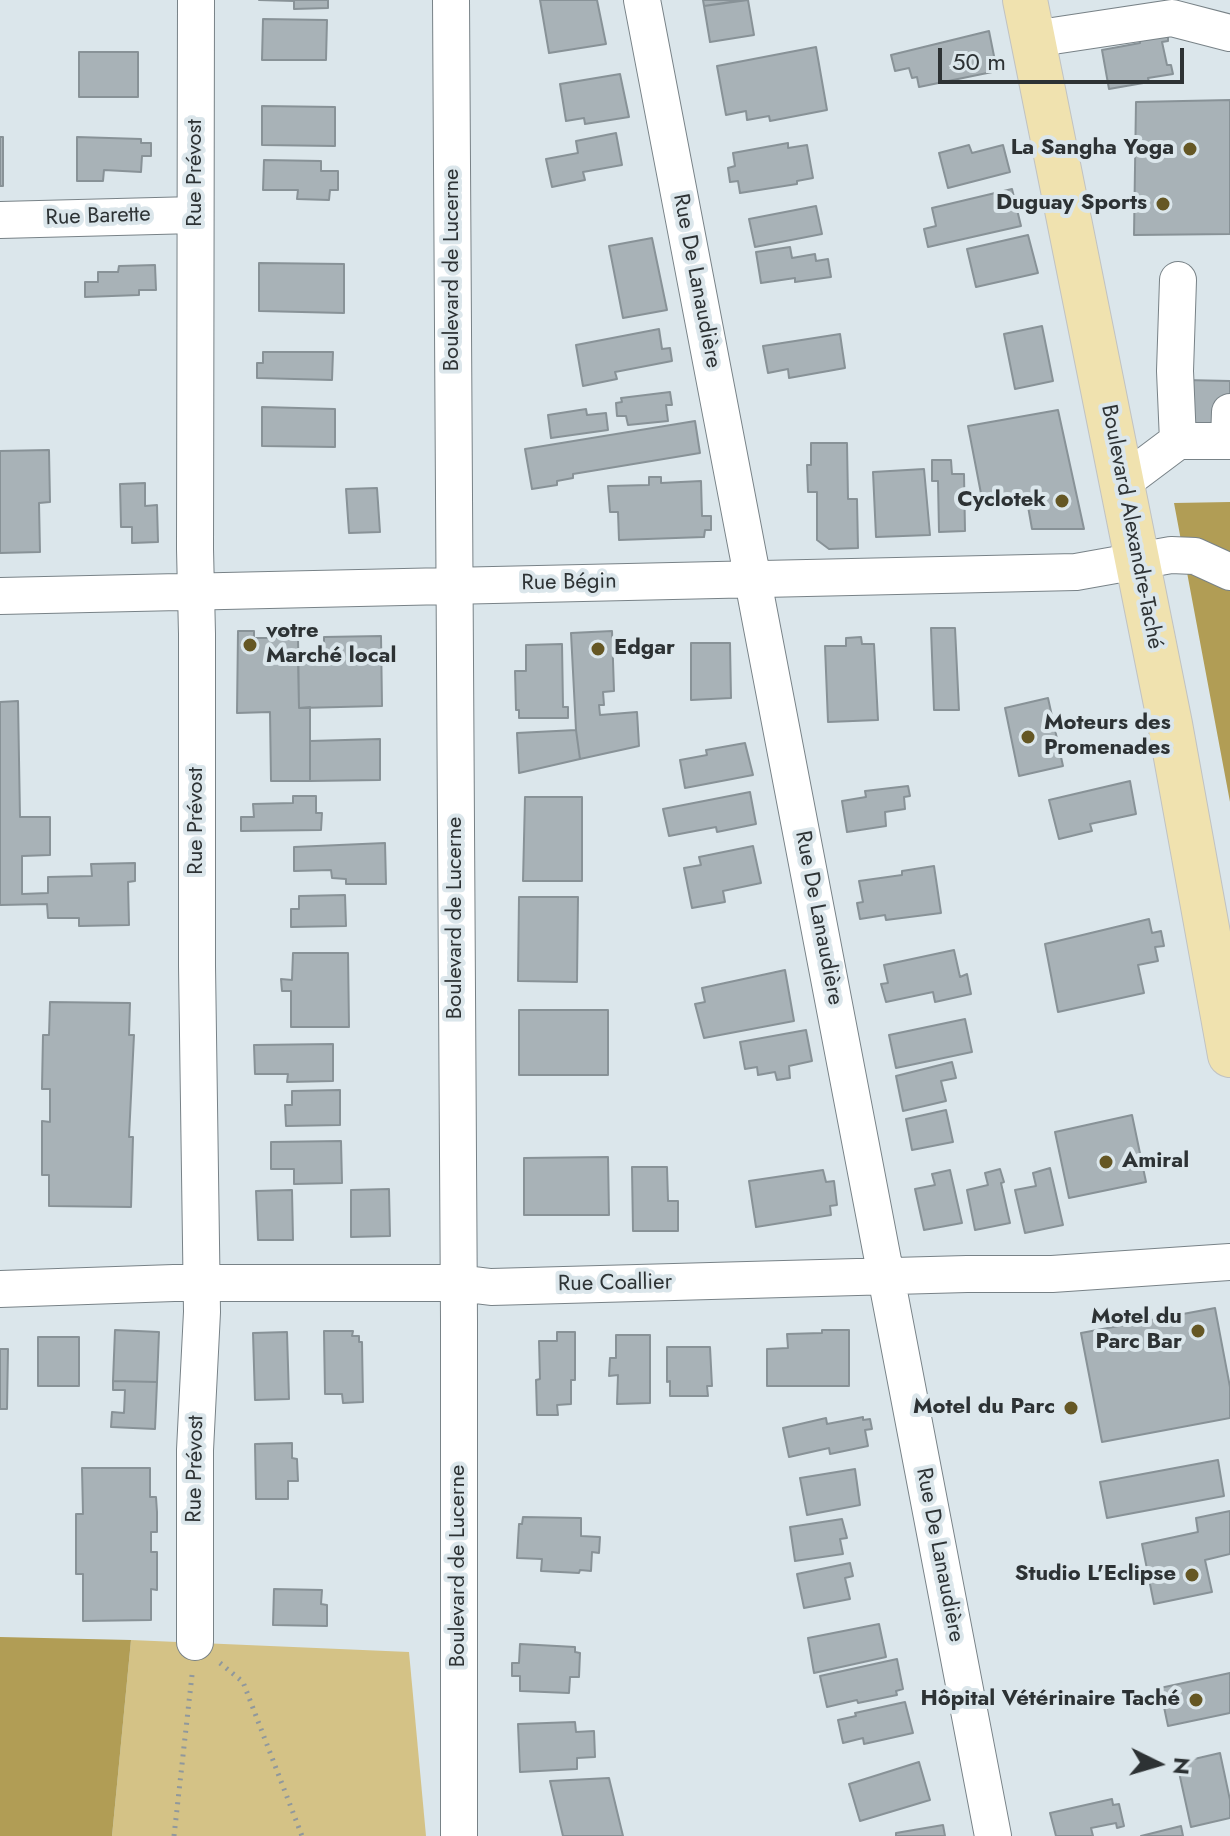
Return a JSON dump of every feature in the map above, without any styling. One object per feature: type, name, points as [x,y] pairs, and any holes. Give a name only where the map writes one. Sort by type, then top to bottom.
[{"type":"main road","name":"Boulevard Alexandre-Taché","points":[[1029,19],[1170,724],[1230,1055]]},
{"type":"street","name":"Rue Prévost","points":[[195,1642],[195,1450],[202,1312],[195,591],[196,0]]},
{"type":"street","name":"Boulevard de Lucerne","points":[[451,0],[459,1836]]},
{"type":"street","name":"Rue De Lanaudière","points":[[642,0],[993,1836]]},
{"type":"street","points":[[1029,19],[1172,18],[1230,33]]},
{"type":"street","name":"Rue Barette","points":[[0,220],[195,215]]},
{"type":"street","points":[[1178,280],[1175,371],[1178,441]]},
{"type":"street","points":[[1122,483],[1178,441],[1229,441],[1230,412]]},
{"type":"street","name":"Rue Bégin","points":[[0,596],[1076,572],[1171,555],[1195,556],[1230,572]]},
{"type":"street","name":"Rue Coallier","points":[[0,1289],[202,1283],[458,1283],[491,1287],[1052,1274],[1230,1262]]},
{"type":"path","points":[[174,1836],[195,1642]]},
{"type":"path","points":[[195,1642],[243,1682],[302,1836]]},
{"type":"shaded area","points":[[1230,502],[1230,802],[1174,503]]},
{"type":"shaded area","points":[[0,1637],[131,1640],[112,1836],[0,1836]]},
{"type":"shaded area","points":[[131,1640],[409,1652],[426,1836],[112,1836]]},
{"type":"building","points":[[259,0],[328,0],[328,8],[294,9],[294,1]]},
{"type":"building","points":[[540,0],[597,0],[606,44],[549,53]]},
{"type":"building","points":[[703,0],[743,0],[704,6]]},
{"type":"building","points":[[748,0],[754,35],[710,42],[704,6]]},
{"type":"building","points":[[263,19],[327,20],[326,60],[262,60]]},
{"type":"building","points":[[989,31],[997,71],[919,87],[917,77],[912,78],[909,68],[895,71],[891,55]]},
{"type":"building","points":[[1168,32],[1168,41],[1162,42],[1167,65],[1171,65],[1173,74],[1109,89],[1102,50],[1140,43],[1140,38]]},
{"type":"building","points":[[816,47],[827,110],[770,121],[769,116],[747,120],[746,111],[726,115],[717,66]]},
{"type":"building","points":[[79,52],[138,52],[138,97],[79,97]]},
{"type":"building","points":[[620,74],[629,117],[585,124],[584,118],[566,121],[560,84]]},
{"type":"building","points":[[1230,100],[1230,234],[1134,235],[1136,102]]},
{"type":"building","points":[[262,106],[335,107],[335,146],[262,145]]},
{"type":"building","points":[[616,133],[622,165],[583,172],[585,180],[552,187],[546,159],[578,153],[576,141]]},
{"type":"building","points":[[0,137],[3,137],[3,186],[0,186]]},
{"type":"building","points":[[77,137],[141,139],[141,143],[151,143],[151,156],[142,156],[141,172],[104,170],[103,181],[77,181]]},
{"type":"building","points":[[788,143],[788,148],[807,145],[813,178],[797,181],[797,184],[740,193],[738,181],[730,182],[728,168],[735,166],[733,153]]},
{"type":"building","points":[[969,145],[972,153],[1003,145],[1010,172],[948,188],[939,153]]},
{"type":"building","points":[[264,160],[321,161],[321,171],[338,171],[338,190],[330,190],[329,200],[297,199],[298,190],[263,190]]},
{"type":"building","points":[[1012,189],[1021,226],[928,247],[924,229],[936,226],[932,208]]},
{"type":"building","points":[[816,206],[822,234],[755,247],[749,219]]},
{"type":"building","points":[[1028,235],[1038,273],[976,287],[967,249]]},
{"type":"building","points":[[652,238],[667,310],[623,318],[609,246]]},
{"type":"building","points":[[790,247],[792,258],[815,254],[816,261],[828,259],[831,277],[761,283],[756,252]]},
{"type":"building","points":[[259,263],[344,264],[344,313],[259,311]]},
{"type":"building","points":[[155,265],[156,290],[139,290],[139,295],[85,297],[85,282],[98,282],[98,272],[118,272],[119,266]]},
{"type":"building","points":[[1042,326],[1053,381],[1015,389],[1004,334]]},
{"type":"building","points":[[659,329],[662,349],[670,348],[672,361],[615,372],[617,379],[583,386],[576,345]]},
{"type":"building","points":[[840,334],[845,368],[789,378],[788,369],[768,373],[763,346]]},
{"type":"building","points":[[263,352],[333,352],[332,380],[257,378],[257,363],[263,363]]},
{"type":"building","points":[[1185,380],[1230,381],[1230,427],[1183,426]]},
{"type":"building","points":[[670,392],[672,405],[666,405],[668,421],[628,425],[626,416],[617,416],[616,403],[622,402],[621,398]]},
{"type":"building","points":[[262,407],[335,409],[335,447],[262,446]]},
{"type":"building","points":[[586,409],[587,415],[606,413],[608,430],[551,438],[548,415]]},
{"type":"building","points":[[1058,410],[1084,529],[1032,529],[1026,495],[983,504],[968,426]]},
{"type":"building","points":[[695,421],[700,453],[573,474],[573,478],[557,481],[557,485],[532,489],[525,449]]},
{"type":"building","points":[[811,443],[847,443],[848,499],[857,499],[858,548],[829,549],[817,540],[817,492],[808,492],[807,465],[811,465]]},
{"type":"building","points":[[49,450],[50,502],[39,503],[40,552],[0,553],[0,451]]},
{"type":"building","points":[[932,460],[951,460],[952,474],[964,474],[965,531],[939,532],[938,481],[932,481]]},
{"type":"building","points":[[924,469],[930,535],[876,537],[873,472]]},
{"type":"building","points":[[649,477],[661,477],[661,483],[701,481],[702,516],[711,516],[711,530],[705,530],[704,537],[619,540],[618,512],[610,512],[608,486],[649,485]]},
{"type":"building","points":[[145,483],[145,506],[157,505],[158,542],[132,543],[132,527],[121,527],[120,484]]},
{"type":"building","points":[[377,488],[380,532],[349,533],[346,489]]},
{"type":"building","points":[[931,628],[955,628],[959,710],[934,710]]},
{"type":"building","points":[[293,630],[293,637],[298,637],[299,708],[310,707],[310,781],[271,781],[270,712],[237,713],[238,631],[254,631],[254,638],[281,638],[281,631]]},
{"type":"building","points":[[612,631],[614,691],[603,692],[604,705],[599,705],[600,715],[637,712],[639,746],[580,759],[571,633]]},
{"type":"building","points":[[381,636],[382,706],[299,708],[298,660],[324,660],[324,637]]},
{"type":"building","points":[[861,637],[862,644],[874,644],[878,720],[828,722],[825,646],[846,646],[846,638]]},
{"type":"building","points":[[691,643],[730,643],[731,698],[691,700]]},
{"type":"building","points":[[562,644],[563,707],[568,707],[568,718],[519,718],[515,671],[526,671],[526,645]]},
{"type":"building","points":[[1048,698],[1063,766],[1019,776],[1005,708]]},
{"type":"building","points":[[18,701],[20,817],[50,817],[50,855],[22,856],[22,894],[48,893],[48,877],[92,876],[91,864],[135,863],[135,881],[128,882],[129,925],[79,926],[79,918],[48,918],[47,904],[0,905],[0,702]]},
{"type":"building","points":[[576,730],[580,759],[519,773],[517,733]]},
{"type":"building","points":[[380,739],[380,780],[310,781],[310,741]]},
{"type":"building","points":[[745,743],[753,775],[685,788],[680,760],[707,755],[706,750]]},
{"type":"building","points":[[1130,781],[1136,814],[1090,824],[1092,831],[1059,839],[1049,800]]},
{"type":"building","points":[[908,786],[910,796],[904,797],[905,809],[885,812],[886,826],[847,832],[842,801],[866,797],[865,791]]},
{"type":"building","points":[[750,792],[756,824],[717,832],[716,827],[669,836],[663,809]]},
{"type":"building","points":[[293,796],[316,796],[316,813],[322,813],[321,830],[241,831],[241,817],[254,817],[253,804],[293,803]]},
{"type":"building","points":[[525,797],[582,797],[582,881],[523,881]]},
{"type":"building","points":[[385,843],[386,884],[346,884],[346,879],[332,878],[331,870],[294,871],[294,847]]},
{"type":"building","points":[[753,846],[761,883],[723,891],[725,902],[692,908],[684,868],[701,865],[699,857]]},
{"type":"building","points":[[934,866],[941,913],[886,920],[885,915],[860,919],[857,903],[863,902],[859,881],[902,875],[902,871]]},
{"type":"building","points":[[345,895],[346,926],[291,927],[291,909],[299,909],[299,896]]},
{"type":"building","points":[[519,897],[578,897],[577,982],[518,981]]},
{"type":"building","points":[[1149,919],[1152,933],[1161,931],[1164,946],[1155,947],[1158,961],[1138,965],[1144,993],[1058,1012],[1045,944]]},
{"type":"building","points":[[954,950],[960,977],[967,974],[971,994],[935,1002],[933,992],[886,1002],[881,984],[888,983],[884,965]]},
{"type":"building","points":[[293,953],[348,953],[349,1027],[291,1027],[291,991],[282,991],[281,979],[292,980]]},
{"type":"building","points":[[785,970],[794,1021],[704,1038],[695,1004],[705,1002],[702,988]]},
{"type":"building","points":[[50,1002],[130,1003],[129,1035],[134,1035],[129,1137],[133,1137],[131,1207],[49,1206],[49,1175],[42,1175],[42,1121],[50,1122],[50,1089],[42,1089],[43,1035],[49,1035]]},
{"type":"building","points":[[519,1010],[608,1010],[608,1075],[519,1075]]},
{"type":"building","points":[[965,1019],[972,1052],[896,1068],[889,1035]]},
{"type":"building","points":[[806,1030],[812,1061],[789,1066],[790,1078],[777,1080],[775,1072],[758,1075],[757,1067],[745,1069],[740,1042]]},
{"type":"building","points":[[333,1044],[333,1081],[287,1082],[288,1074],[255,1074],[254,1045]]},
{"type":"building","points":[[952,1062],[956,1078],[941,1081],[946,1101],[903,1111],[896,1076]]},
{"type":"building","points":[[340,1090],[340,1125],[286,1126],[285,1105],[292,1105],[292,1091]]},
{"type":"building","points":[[946,1110],[953,1142],[912,1150],[906,1119]]},
{"type":"building","points":[[1132,1115],[1146,1182],[1069,1198],[1055,1132]]},
{"type":"building","points":[[341,1141],[342,1183],[294,1184],[294,1169],[271,1169],[271,1142]]},
{"type":"building","points":[[608,1157],[609,1215],[524,1215],[524,1158]]},
{"type":"building","points":[[632,1167],[667,1167],[668,1201],[678,1201],[678,1231],[633,1231]]},
{"type":"building","points":[[1050,1168],[1063,1225],[1025,1233],[1015,1190],[1036,1186],[1033,1173]]},
{"type":"building","points":[[1000,1169],[1010,1223],[975,1230],[967,1190],[988,1185],[985,1173]]},
{"type":"building","points":[[823,1170],[826,1182],[834,1181],[837,1205],[830,1206],[831,1215],[756,1227],[749,1181]]},
{"type":"building","points":[[950,1170],[962,1223],[924,1230],[915,1189],[935,1185],[932,1174]]},
{"type":"building","points":[[389,1189],[390,1236],[351,1237],[351,1190]]},
{"type":"building","points":[[292,1190],[293,1240],[258,1240],[256,1191]]},
{"type":"building","points":[[1215,1308],[1230,1387],[1230,1418],[1102,1442],[1081,1333]]},
{"type":"building","points":[[115,1330],[159,1332],[157,1382],[113,1381]]},
{"type":"building","points":[[822,1330],[849,1330],[849,1386],[767,1386],[767,1349],[788,1348],[787,1334],[822,1333]]},
{"type":"building","points":[[324,1331],[353,1331],[352,1336],[359,1336],[359,1342],[362,1342],[363,1402],[343,1403],[342,1394],[325,1394]]},
{"type":"building","points":[[287,1332],[289,1399],[255,1400],[253,1333]]},
{"type":"building","points":[[557,1332],[575,1332],[575,1380],[571,1380],[571,1404],[557,1405],[558,1415],[537,1415],[539,1341],[557,1341]]},
{"type":"building","points":[[616,1335],[650,1335],[650,1403],[617,1404],[618,1375],[609,1376],[610,1358],[616,1358]]},
{"type":"building","points":[[38,1337],[79,1337],[79,1386],[38,1386]]},
{"type":"building","points":[[667,1347],[710,1347],[712,1386],[707,1386],[708,1396],[670,1396]]},
{"type":"building","points":[[0,1349],[8,1349],[7,1409],[0,1409]]},
{"type":"building","points":[[113,1381],[157,1382],[155,1429],[111,1427],[112,1412],[124,1413],[125,1390],[113,1390]]},
{"type":"building","points":[[863,1417],[863,1420],[870,1419],[872,1429],[865,1430],[868,1446],[830,1454],[829,1448],[789,1457],[783,1428],[826,1418],[827,1424]]},
{"type":"building","points":[[292,1443],[292,1458],[297,1459],[298,1481],[288,1481],[288,1499],[256,1499],[255,1444]]},
{"type":"building","points":[[1218,1460],[1224,1496],[1107,1518],[1100,1482]]},
{"type":"building","points":[[82,1468],[150,1468],[150,1497],[156,1497],[157,1512],[157,1532],[151,1532],[151,1552],[157,1552],[157,1590],[151,1589],[151,1620],[83,1621],[83,1574],[76,1574],[76,1514],[83,1514]]},
{"type":"building","points":[[855,1469],[860,1505],[807,1515],[800,1478]]},
{"type":"building","points":[[1230,1511],[1230,1554],[1205,1560],[1212,1592],[1154,1604],[1142,1544],[1198,1532],[1196,1518]]},
{"type":"building","points":[[523,1517],[581,1518],[581,1536],[600,1537],[599,1553],[592,1552],[591,1571],[541,1571],[542,1559],[517,1558],[519,1524],[522,1524]]},
{"type":"building","points":[[842,1519],[847,1538],[840,1539],[843,1554],[795,1561],[790,1527]]},
{"type":"building","points":[[850,1563],[853,1576],[845,1578],[850,1599],[804,1608],[797,1574]]},
{"type":"building","points":[[274,1589],[322,1590],[321,1604],[327,1605],[327,1626],[273,1625]]},
{"type":"building","points":[[879,1624],[886,1657],[814,1673],[808,1638]]},
{"type":"building","points":[[520,1644],[575,1647],[575,1652],[580,1653],[579,1677],[570,1677],[569,1693],[520,1691],[520,1676],[512,1676],[512,1663],[519,1663]]},
{"type":"building","points":[[897,1659],[903,1689],[896,1691],[897,1695],[827,1707],[820,1676]]},
{"type":"building","name":"Hôpital Vétérinaire Taché","points":[[1230,1673],[1230,1713],[1168,1726],[1160,1688]]},
{"type":"building","points":[[905,1702],[913,1733],[864,1744],[863,1738],[843,1743],[838,1720]]},
{"type":"building","points":[[575,1722],[576,1732],[594,1731],[595,1757],[577,1758],[577,1769],[520,1772],[518,1724]]},
{"type":"building","points":[[1220,1753],[1230,1800],[1230,1818],[1191,1827],[1177,1763]]},
{"type":"building","points":[[919,1762],[930,1800],[860,1821],[849,1784]]},
{"type":"building","points":[[609,1778],[623,1836],[563,1836],[550,1781]]},
{"type":"building","points":[[1112,1799],[1113,1805],[1119,1804],[1124,1826],[1117,1828],[1116,1823],[1091,1828],[1093,1836],[1056,1836],[1050,1813]]},
{"type":"building","points":[[943,1825],[945,1836],[896,1836],[896,1833]]},
{"type":"building","points":[[1181,1826],[1183,1836],[1141,1836]]},
{"type":"place","name":"La Sangha Yoga","points":[[1190,149]]},
{"type":"place","name":"Duguay Sports","points":[[1163,204]]},
{"type":"place","name":"Cyclotek","points":[[1062,501]]},
{"type":"place","name":"votre Marché local","points":[[250,645]]},
{"type":"place","name":"Edgar","points":[[598,649]]},
{"type":"place","name":"Moteurs des Promenades","points":[[1028,737]]},
{"type":"place","name":"Amiral","points":[[1106,1162]]},
{"type":"place","name":"Motel du Parc Bar","points":[[1198,1331]]},
{"type":"place","name":"Motel du Parc","points":[[1071,1408]]},
{"type":"place","name":"Studio L'Eclipse","points":[[1192,1575]]},
{"type":"place","name":"Hôpital Vétérinaire Taché","points":[[1196,1700]]}]
